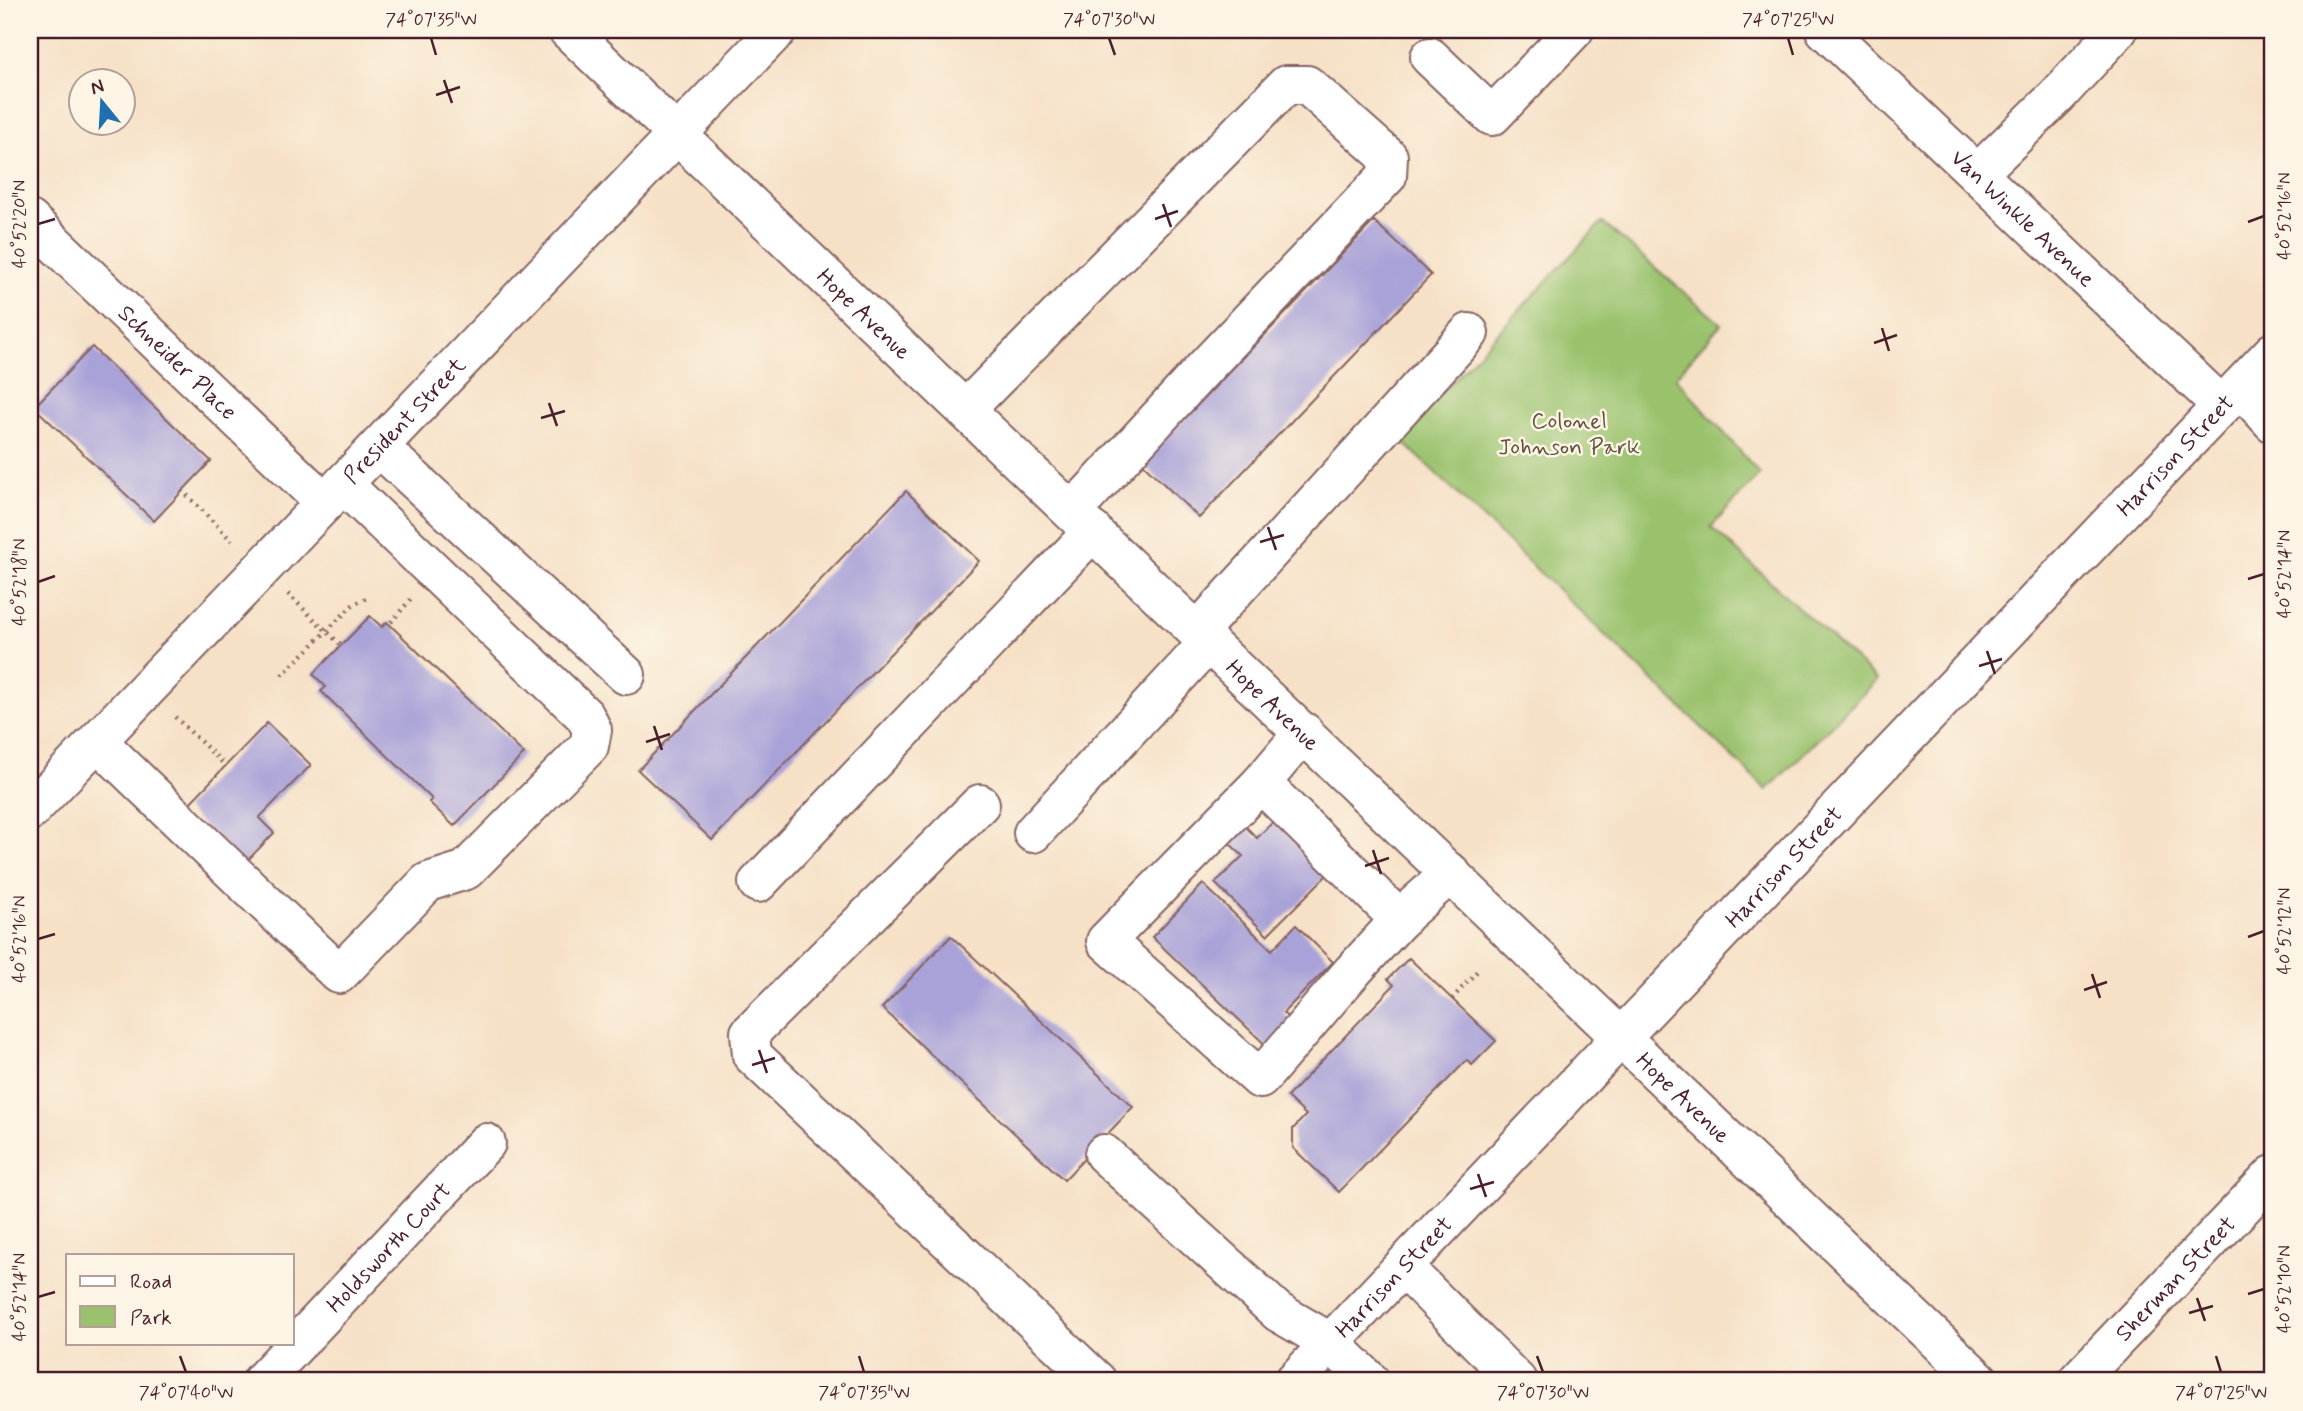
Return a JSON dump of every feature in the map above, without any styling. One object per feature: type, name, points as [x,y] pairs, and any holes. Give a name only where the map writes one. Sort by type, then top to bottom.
[{"type":"street","name":"Hope Avenue","points":[[568,30],[1980,1381]]},
{"type":"street","name":"President Street","points":[[30,811],[776,30]]},
{"type":"street","points":[[1430,57],[1492,116],[1574,30]]},
{"type":"street","name":"Van Winkle Avenue","points":[[1825,30],[1977,174],[2231,396],[2273,423]]},
{"type":"street","points":[[1977,174],[2057,96],[2118,30]]},
{"type":"street","points":[[758,883],[1083,521],[1206,366],[1387,176],[1388,157],[1307,85],[1286,85],[966,409]]},
{"type":"street","name":"Schneider Place","points":[[30,220],[585,716],[592,730],[589,747],[466,870],[428,882],[339,974],[97,741]]},
{"type":"street","points":[[1033,832],[1469,333]]},
{"type":"street","name":"Harrison Street","points":[[1294,1381],[2273,352]]},
{"type":"street","points":[[379,447],[626,674]]},
{"type":"street","points":[[1304,733],[1261,783],[1106,941],[1260,1079],[1400,920],[1451,873]]},
{"type":"street","points":[[1261,783],[1400,920]]},
{"type":"street","points":[[980,804],[750,1033],[749,1044],[752,1055],[1097,1381]]},
{"type":"street","name":"Holdsworth Court","points":[[262,1381],[486,1143]]},
{"type":"street","points":[[1104,1154],[1278,1312],[1331,1343],[1370,1381]]},
{"type":"street","name":"Sherman Street","points":[[2077,1381],[2273,1175]]},
{"type":"street","points":[[1403,1267],[1517,1381]]},
{"type":"path","points":[[182,491],[232,541]]},
{"type":"path","points":[[282,588],[341,645]]},
{"type":"path","points":[[282,675],[352,605],[366,598]]},
{"type":"path","points":[[175,717],[226,766]]},
{"type":"path","points":[[1452,999],[1479,969]]},
{"type":"green space","name":"Colonel Johnson Park","points":[[1602,222],[1721,324],[1675,377],[1760,474],[1711,527],[1877,680],[1767,790],[1399,438]]},
{"type":"building","points":[[1374,221],[1431,275],[1199,518],[1142,463]]},
{"type":"building","points":[[92,347],[211,461],[154,521],[34,407]]},
{"type":"building","points":[[906,491],[979,561],[712,840],[638,770]]},
{"type":"building","points":[[370,616],[382,627],[387,622],[524,754],[454,826],[429,802],[432,799],[321,691],[326,687],[313,674]]},
{"type":"building","points":[[267,723],[311,765],[259,818],[274,833],[244,864],[185,808]]},
{"type":"building","points":[[1281,814],[1335,867],[1267,935],[1215,883],[1243,856],[1227,841],[1244,825],[1257,838]]},
{"type":"building","points":[[1203,884],[1272,950],[1296,925],[1333,962],[1283,1013],[1298,1027],[1273,1052],[1152,937]]},
{"type":"building","points":[[951,936],[1133,1107],[1064,1180],[882,1008]]},
{"type":"building","points":[[1409,958],[1496,1041],[1472,1065],[1467,1060],[1339,1192],[1293,1148],[1293,1129],[1306,1115],[1287,1097],[1394,985],[1388,979]]}]
